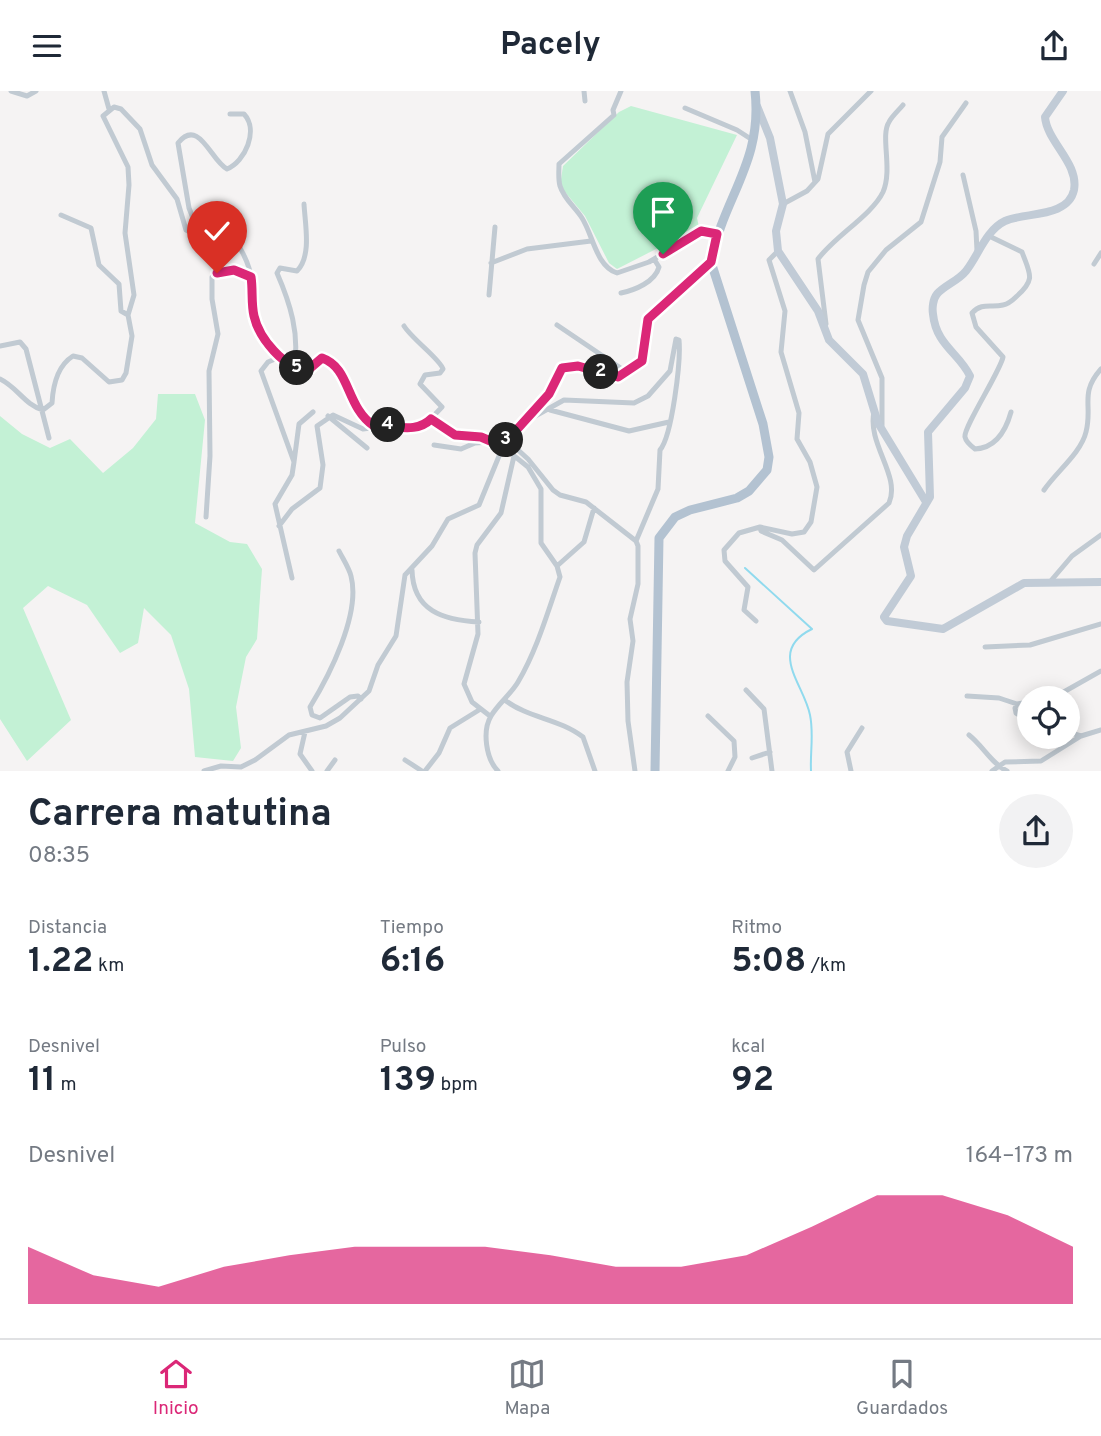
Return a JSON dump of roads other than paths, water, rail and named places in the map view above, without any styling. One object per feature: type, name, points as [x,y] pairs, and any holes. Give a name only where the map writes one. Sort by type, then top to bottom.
[{"type":"main road","points":[[652,771],[659,538],[675,517],[749,491],[767,470],[769,457],[763,424],[711,262],[717,234],[749,164],[757,106],[755,91]]},
{"type":"street","points":[[11,91],[27,96],[36,91]]},
{"type":"street","points":[[104,91],[109,109]]},
{"type":"street","points":[[584,91],[585,101]]},
{"type":"street","points":[[621,91],[613,110],[614,115],[562,157],[559,164],[560,185],[565,198],[585,223],[591,241],[605,266],[617,273],[654,259],[701,231],[717,234]]},
{"type":"street","points":[[790,91],[805,132],[815,182]]},
{"type":"street","points":[[783,204],[797,199],[815,182],[822,169],[823,147],[828,134],[871,91]]},
{"type":"street","points":[[1063,91],[1045,117],[1046,130],[1074,178],[1074,191],[1066,202],[1053,210],[1006,221],[989,236],[966,272],[934,298],[932,311],[936,331],[970,376],[965,388],[928,432],[930,492],[904,547],[911,576],[888,606],[884,617],[887,621],[943,629],[1024,583],[1101,582]]},
{"type":"street","points":[[885,434],[880,416],[882,378],[858,320],[864,285],[868,272],[886,250],[921,222],[940,162],[942,137],[967,103]]},
{"type":"street","points":[[826,331],[818,259],[829,244],[879,199],[889,164],[888,123],[903,105]]},
{"type":"street","points":[[757,106],[770,138],[783,204],[776,231],[778,251],[807,293],[834,347],[863,374],[885,434],[926,502]]},
{"type":"street","points":[[685,108],[737,129],[754,141]]},
{"type":"street","points":[[0,379],[14,386],[32,407],[47,409],[52,403],[53,385],[59,371],[66,360],[73,356],[82,358],[108,382],[122,380],[126,373],[132,336],[128,315],[135,283],[125,233],[130,185],[122,153],[104,123],[103,115],[109,109],[121,110],[140,129],[152,166],[177,199],[186,230],[196,235],[226,230],[239,244]]},
{"type":"street","points":[[230,114],[244,114],[250,124],[247,149],[234,166],[227,169],[221,166],[196,135],[186,136],[178,143],[189,208],[195,223],[231,222],[251,277],[254,319],[280,356],[294,367],[308,370],[322,358],[335,365],[356,411],[374,426],[422,428],[442,407],[420,384],[422,379],[440,373],[443,369],[441,362],[419,346],[404,326]]},
{"type":"street","points":[[963,175],[976,231],[977,254]]},
{"type":"street","points":[[294,367],[296,344],[293,318],[277,273],[280,268],[298,271],[303,266],[306,251],[304,204]]},
{"type":"street","points":[[61,215],[91,228],[99,265],[119,283],[121,311],[128,315]]},
{"type":"street","points":[[489,295],[495,227]]},
{"type":"street","points":[[989,236],[1022,252],[1031,275],[1029,285],[1011,302],[1003,305],[982,305],[972,313],[976,327],[1003,357],[1002,365],[990,381],[966,430],[965,437],[969,445],[975,450],[995,442],[1003,434],[1011,412]]},
{"type":"street","points":[[491,263],[527,249],[591,241]]},
{"type":"street","points":[[756,621],[744,610],[748,587],[725,561],[724,550],[739,533],[760,527],[792,534],[804,532],[811,522],[817,493],[810,462],[798,443],[800,421],[781,352],[785,311],[769,260],[778,251]]},
{"type":"street","points":[[1094,264],[1101,253]]},
{"type":"street","points":[[621,293],[632,291],[654,277],[659,267],[654,259]]},
{"type":"street","points":[[204,771],[222,766],[241,767],[255,760],[277,741],[326,726],[369,691],[378,665],[396,636],[403,598],[402,584],[432,546],[448,519],[479,505],[506,439],[549,394],[562,368],[578,366],[618,377],[628,373],[642,361],[648,319],[711,262]]},
{"type":"street","points":[[206,517],[210,456],[209,371],[218,334],[212,299],[212,277],[225,270],[251,277]]},
{"type":"street","points":[[557,325],[628,373]]},
{"type":"street","points":[[518,425],[550,410],[564,400],[634,403],[648,396],[670,371],[676,339],[679,340],[679,366],[667,443],[660,450],[658,489],[636,541],[640,557],[638,584],[630,619],[633,641],[627,682],[628,722],[635,771]]},
{"type":"street","points":[[0,346],[23,344],[39,389],[49,438]]},
{"type":"street","points":[[280,356],[263,366],[262,380],[294,462]]},
{"type":"street","points":[[1044,490],[1082,442],[1087,431],[1087,392],[1101,369]]},
{"type":"street","points":[[760,527],[761,531],[782,540],[814,570],[888,503],[893,493],[892,482],[880,458],[872,420],[874,409]]},
{"type":"street","points":[[550,410],[629,431],[669,422]]},
{"type":"street","points":[[292,578],[275,504],[292,475],[299,424],[313,412]]},
{"type":"street","points":[[279,526],[292,509],[320,488],[323,465],[317,426],[328,416],[342,417],[369,430],[381,425]]},
{"type":"street","points":[[328,416],[366,448]]},
{"type":"street","points":[[431,419],[455,435],[481,437],[502,446],[528,467],[541,489],[541,544],[557,566],[560,577],[532,651],[506,701],[490,716],[487,746],[489,759],[496,771]]},
{"type":"street","points":[[506,439],[560,495],[579,498],[636,541]]},
{"type":"street","points":[[434,445],[461,449],[475,443],[493,442]]},
{"type":"street","points":[[490,716],[479,710],[466,693],[464,684],[479,622],[475,553],[477,545],[501,513],[514,456]]},
{"type":"street","points":[[557,566],[584,542],[594,508]]},
{"type":"street","points":[[1049,583],[1072,556],[1101,535]]},
{"type":"street","points":[[340,551],[352,578],[342,648],[310,707],[312,715],[320,718],[350,697],[358,696],[361,699]]},
{"type":"street","points":[[412,570],[417,598],[422,604],[440,615],[479,622]]},
{"type":"street","points":[[985,647],[1030,645],[1101,624]]},
{"type":"street","points":[[1075,686],[1101,671]]},
{"type":"street","points":[[746,690],[764,709],[772,771]]},
{"type":"street","points":[[967,697],[999,698],[1017,704],[1017,714]]},
{"type":"street","points":[[506,701],[516,709],[560,724],[583,737],[595,771]]},
{"type":"street","points":[[405,760],[423,771],[439,753],[450,728],[479,710]]},
{"type":"street","points":[[708,716],[734,741],[735,757],[729,771]]},
{"type":"street","points":[[851,771],[847,751],[862,728]]},
{"type":"street","points":[[994,769],[1005,762],[1041,761],[1081,736],[1101,730]]},
{"type":"street","points":[[305,732],[300,754],[312,771]]},
{"type":"street","points":[[969,735],[985,748],[994,769]]},
{"type":"street","points":[[752,758],[770,752]]},
{"type":"street","points":[[327,771],[335,760]]},
{"type":"street","points":[[994,769],[1007,771]]},
{"type":"waterway","points":[[745,568],[812,629],[792,647],[790,658],[810,715],[811,771]]}]
